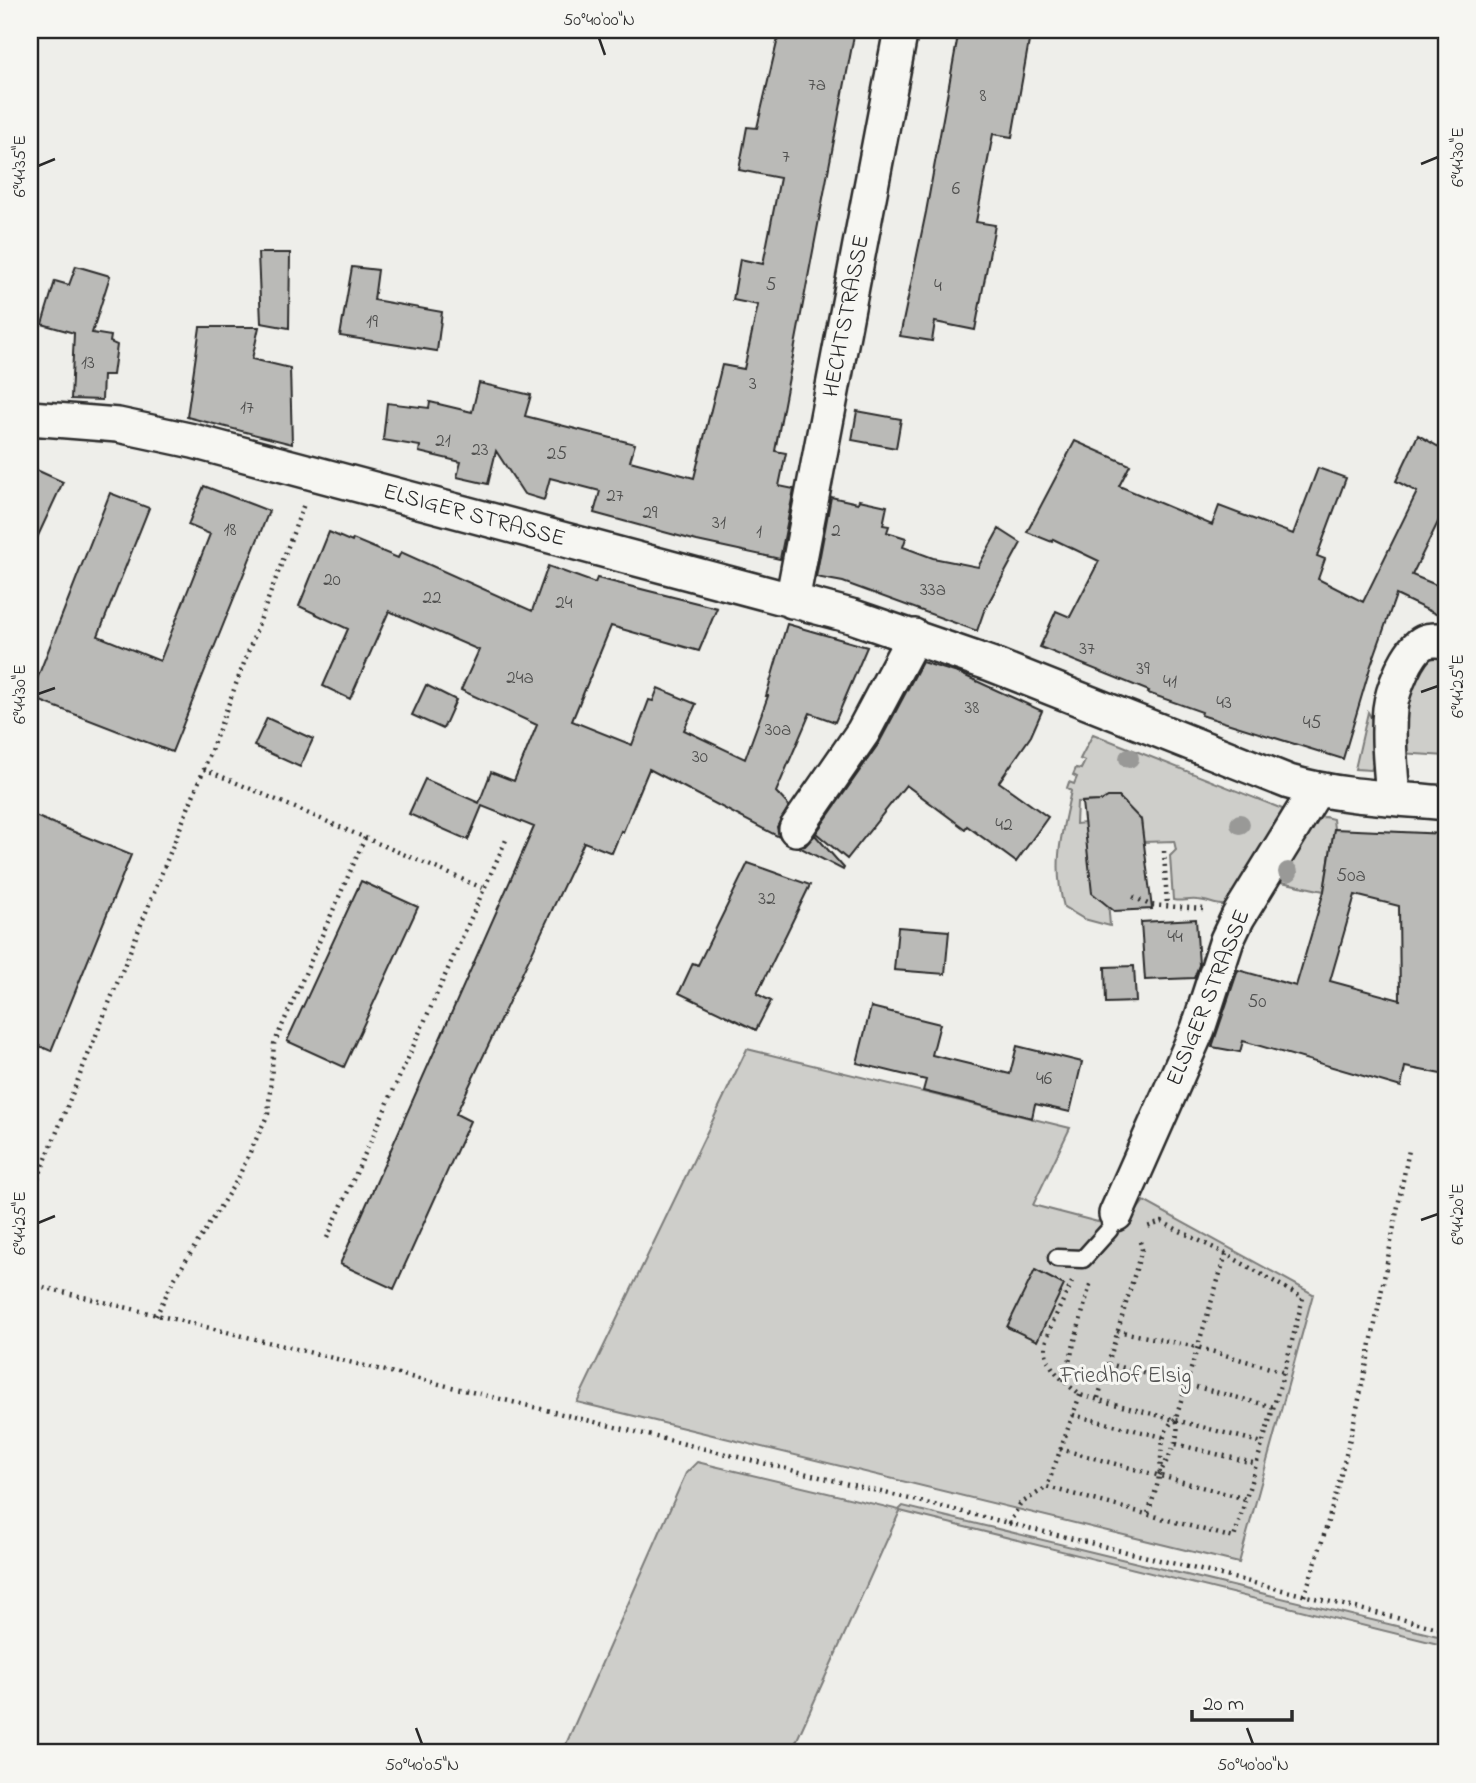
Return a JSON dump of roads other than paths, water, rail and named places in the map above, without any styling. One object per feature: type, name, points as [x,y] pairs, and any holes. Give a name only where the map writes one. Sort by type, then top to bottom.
[{"type":"street","name":"HECHTSTRASSE","points":[[792,601],[901,30]]},
{"type":"street","name":"ELSIGER STRASSE","points":[[30,418],[129,427],[316,473],[851,616],[998,667],[1249,768],[1315,790],[1446,803]]},
{"type":"street","points":[[796,829],[863,732],[914,636]]},
{"type":"street","points":[[1393,798],[1390,707],[1400,677],[1412,653],[1423,642],[1446,641]]},
{"type":"street","name":"ELSIGER STRASSE","points":[[1116,1214],[1198,1029],[1227,940],[1238,917],[1315,790]]},
{"type":"lane","points":[[1057,1258],[1083,1259],[1109,1230],[1116,1214]]},
{"type":"park label","name":"Friedhof Elsig","points":[[1126,1376]]}]
